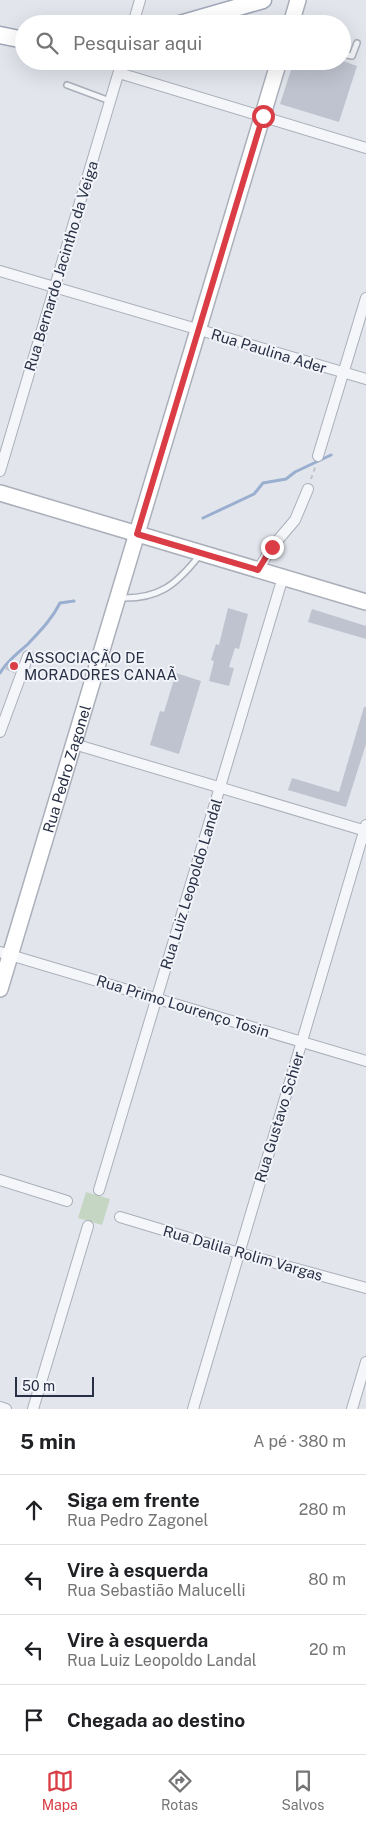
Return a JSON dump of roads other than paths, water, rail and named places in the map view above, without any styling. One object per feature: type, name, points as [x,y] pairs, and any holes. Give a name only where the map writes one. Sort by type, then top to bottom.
[{"type":"main road","points":[[211,15],[263,0]]},
{"type":"main road","points":[[0,34],[15,38]]},
{"type":"street","points":[[136,15],[140,0]]},
{"type":"street","points":[[294,15],[298,0]]},
{"type":"street","name":"Rua Bernardo Jacintho da Veiga","points":[[0,471],[120,70]]},
{"type":"street","name":"Rua Pedro Zagonel","points":[[0,989],[5,954],[74,744],[277,70]]},
{"type":"street","points":[[119,73],[366,148]]},
{"type":"street","name":"Rua Paulina Ader","points":[[0,271],[366,379]]},
{"type":"street","points":[[317,460],[366,298]]},
{"type":"street","points":[[258,570],[272,547],[295,520],[308,489]]},
{"type":"street","points":[[0,493],[366,602]]},
{"type":"street","name":"Rua Luiz Leopoldo Landal","points":[[98,1190],[283,577]]},
{"type":"street","points":[[0,732],[28,656]]},
{"type":"street","points":[[74,744],[365,829]]},
{"type":"street","name":"Rua Gustavo Schier","points":[[193,1409],[365,829]]},
{"type":"street","name":"Rua Primo Lourenço Tosin","points":[[5,954],[366,1061]]},
{"type":"street","points":[[0,1180],[67,1201]]},
{"type":"street","name":"Rua Dalila Rolim Vargas","points":[[120,1217],[239,1253],[366,1288]]},
{"type":"street","points":[[33,1409],[88,1226]]},
{"type":"street","points":[[352,1409],[366,1362]]},
{"type":"street","points":[[0,1407],[6,1409]]},
{"type":"lane","points":[[351,56],[356,43]]},
{"type":"lane","points":[[67,85],[110,101]]},
{"type":"lane","points":[[118,597],[149,597],[169,587],[191,566],[201,553]]},
{"type":"waterway","points":[[203,518],[254,494],[263,483],[286,479],[295,472],[331,455]]},
{"type":"waterway","points":[[0,673],[9,661],[46,625],[60,603],[74,601]]},
{"type":"place","name":"ASSOCIAÇÃO DE MORADORES CANAÃ","points":[[14,666]]}]
